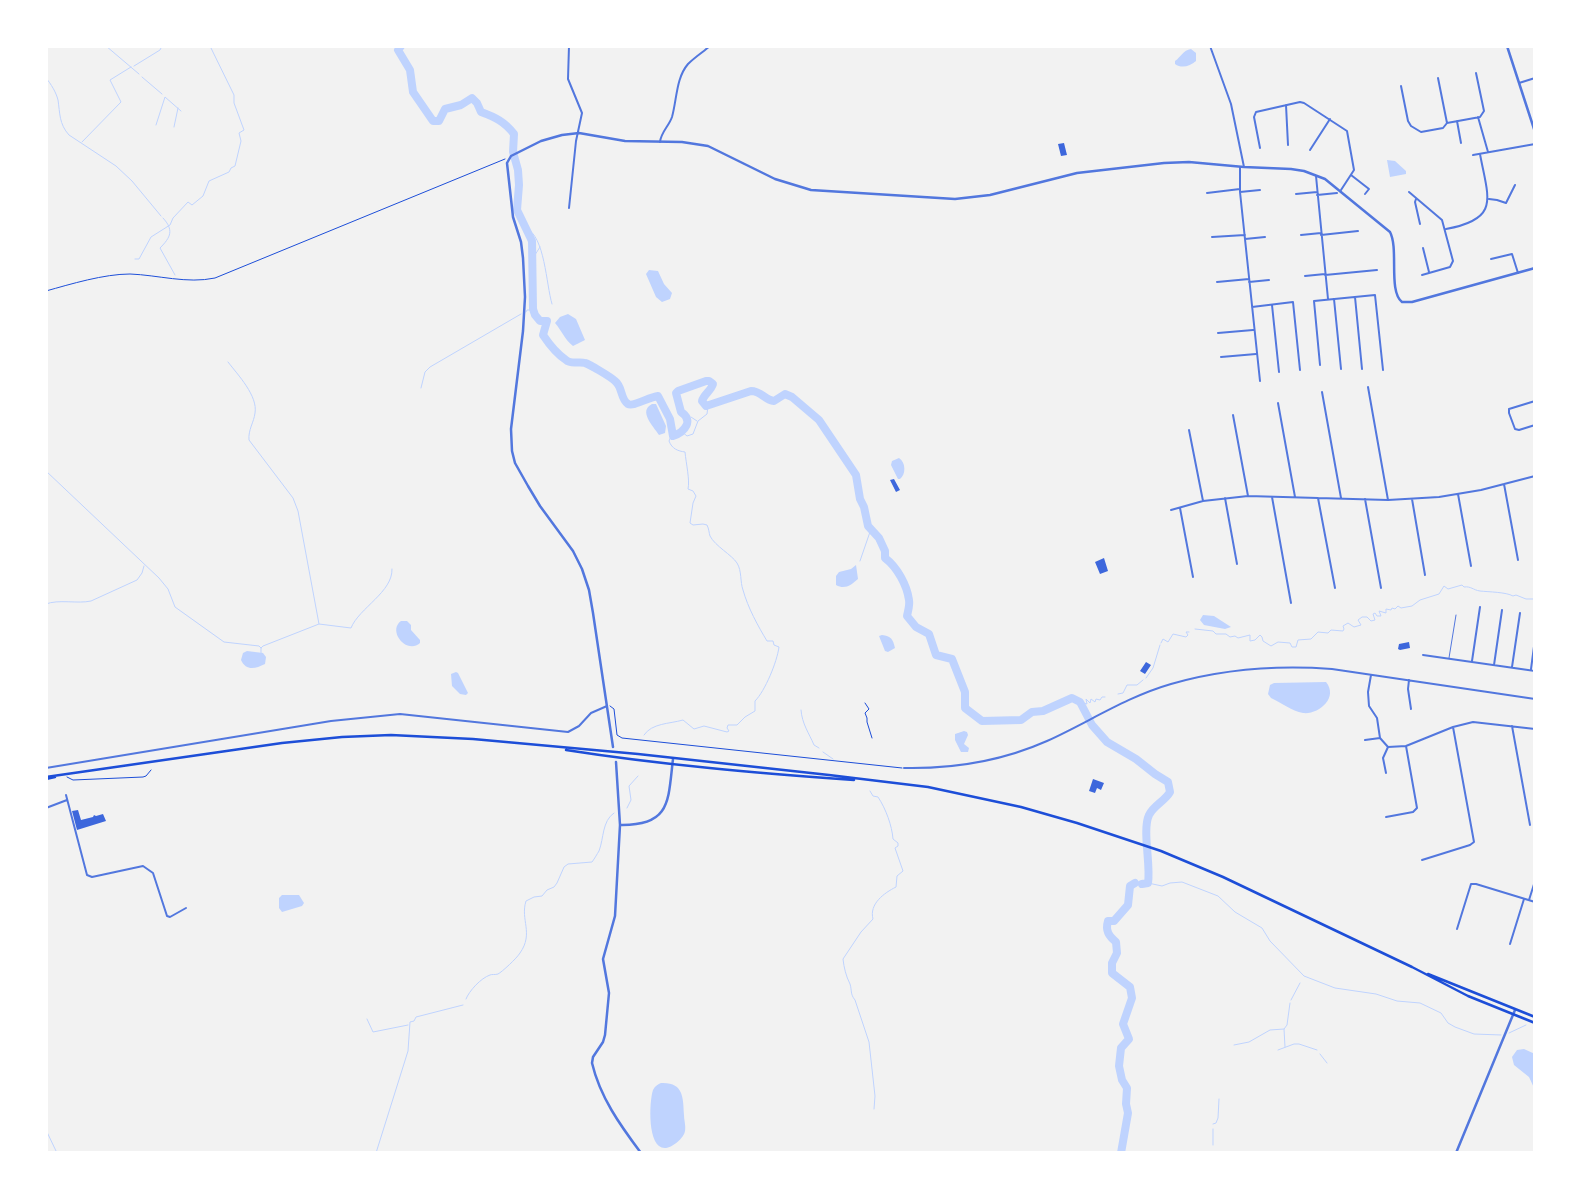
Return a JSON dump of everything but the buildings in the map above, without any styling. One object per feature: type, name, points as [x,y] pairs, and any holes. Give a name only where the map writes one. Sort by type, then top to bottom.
[{"type":"main road","points":[[46,778],[282,743],[342,737],[391,735],[429,736],[638,754],[928,788],[973,796],[1068,820],[1130,839],[1161,851],[1223,877],[1412,967],[1468,996],[1535,1023]]},
{"type":"main road","points":[[548,747],[672,765],[740,772],[876,781]]},
{"type":"main road","points":[[1412,967],[1535,1017]]},
{"type":"street","points":[[568,46],[568,79],[582,112],[576,141],[569,208]]},
{"type":"street","points":[[660,142],[661,136],[671,118],[683,72],[687,65],[710,46]]},
{"type":"street","points":[[1210,46],[1231,104],[1242,167],[1240,191],[1260,381]]},
{"type":"street","points":[[1507,46],[1535,132]]},
{"type":"street","points":[[1401,86],[1408,122],[1419,132],[1423,132],[1443,128],[1447,124],[1457,121],[1482,116],[1484,111],[1476,73]]},
{"type":"street","points":[[1438,78],[1447,124]]},
{"type":"street","points":[[1519,83],[1535,78]]},
{"type":"street","points":[[1260,148],[1254,113],[1286,105],[1302,102],[1347,131],[1354,167],[1351,175],[1339,191],[1296,194]]},
{"type":"street","points":[[1286,105],[1288,145]]},
{"type":"street","points":[[1478,118],[1488,152]]},
{"type":"street","points":[[1310,150],[1330,119]]},
{"type":"street","points":[[1457,121],[1461,143]]},
{"type":"street","points":[[614,747],[589,590],[582,569],[573,551],[540,506],[528,486],[515,463],[512,452],[511,429],[523,331],[525,297],[523,258],[521,242],[511,205],[508,159],[517,152],[541,141],[562,135],[579,133],[625,141],[696,143],[708,146],[775,179],[801,188],[835,192],[939,198],[972,198],[1077,173],[1164,163],[1189,162],[1291,169],[1316,174],[1390,232],[1394,242],[1396,289],[1398,298],[1402,302],[1412,302],[1535,268]]},
{"type":"street","points":[[1473,155],[1535,144]]},
{"type":"street","points":[[1445,229],[1463,226],[1473,221],[1485,209],[1488,199],[1480,154]]},
{"type":"street","points":[[1316,174],[1328,299]]},
{"type":"street","points":[[1351,175],[1369,189],[1365,194]]},
{"type":"street","points":[[1488,199],[1506,204],[1515,185]]},
{"type":"street","points":[[1207,193],[1260,190]]},
{"type":"street","points":[[1409,192],[1442,220],[1453,264],[1450,267],[1422,274]]},
{"type":"street","points":[[1416,198],[1415,202],[1420,224]]},
{"type":"street","points":[[1301,235],[1358,230]]},
{"type":"street","points":[[1212,237],[1245,235]]},
{"type":"street","points":[[1245,239],[1265,237]]},
{"type":"street","points":[[1423,248],[1429,272]]},
{"type":"street","points":[[1491,259],[1512,254],[1518,273]]},
{"type":"street","points":[[1305,276],[1376,270]]},
{"type":"street","points":[[1217,282],[1269,280]]},
{"type":"street","points":[[1320,365],[1314,301],[1375,295],[1383,370]]},
{"type":"street","points":[[1355,297],[1362,369]]},
{"type":"street","points":[[1334,299],[1342,369]]},
{"type":"street","points":[[1252,307],[1293,302],[1300,370]]},
{"type":"street","points":[[1272,305],[1279,372]]},
{"type":"street","points":[[1218,333],[1254,330]]},
{"type":"street","points":[[1221,357],[1257,354]]},
{"type":"street","points":[[1368,387],[1388,500]]},
{"type":"street","points":[[1322,392],[1342,498]]},
{"type":"street","points":[[1535,401],[1509,409],[1509,413],[1515,429],[1519,430],[1535,425]]},
{"type":"street","points":[[1278,403],[1295,497]]},
{"type":"street","points":[[1233,415],[1248,496]]},
{"type":"street","points":[[1190,430],[1204,501]]},
{"type":"street","points":[[1171,510],[1204,501],[1248,496],[1412,499],[1458,494],[1535,476]]},
{"type":"street","points":[[1504,484],[1518,560]]},
{"type":"street","points":[[1458,494],[1471,566]]},
{"type":"street","points":[[1272,497],[1291,603]]},
{"type":"street","points":[[1225,498],[1237,564]]},
{"type":"street","points":[[1318,498],[1335,588]]},
{"type":"street","points":[[1365,499],[1381,588]]},
{"type":"street","points":[[1412,499],[1425,575]]},
{"type":"street","points":[[1180,508],[1193,577]]},
{"type":"street","points":[[1472,661],[1480,606]]},
{"type":"street","points":[[1494,665],[1502,610]]},
{"type":"street","points":[[1512,667],[1520,613]]},
{"type":"street","points":[[1530,670],[1535,639]]},
{"type":"street","points":[[1424,654],[1535,670]]},
{"type":"street","points":[[904,768],[951,767],[988,761],[1048,741],[1115,706],[1170,684],[1260,668],[1298,667],[1371,674],[1535,698]]},
{"type":"street","points":[[1371,674],[1368,692],[1369,706],[1377,718],[1380,738],[1388,747]]},
{"type":"street","points":[[1409,680],[1408,689],[1411,709]]},
{"type":"street","points":[[46,768],[331,721],[392,714],[568,732],[579,726],[591,713],[607,706]]},
{"type":"street","points":[[1388,747],[1406,746],[1453,727],[1473,722],[1535,730]]},
{"type":"street","points":[[1512,726],[1530,825]]},
{"type":"street","points":[[1422,860],[1470,845],[1474,842],[1453,727]]},
{"type":"street","points":[[1365,740],[1380,738]]},
{"type":"street","points":[[1386,817],[1413,812],[1417,808],[1406,746]]},
{"type":"street","points":[[1386,773],[1383,758],[1388,747]]},
{"type":"street","points":[[620,825],[645,823],[661,813],[668,796],[673,759]]},
{"type":"street","points":[[616,762],[620,825],[615,916],[603,959],[608,993],[606,1035],[604,1042],[593,1057],[592,1063],[606,1101],[641,1153]]},
{"type":"street","points":[[66,795],[87,875],[92,877],[143,866],[153,873],[167,916],[170,917],[186,908]]},
{"type":"street","points":[[46,808],[67,800]]},
{"type":"street","points":[[1529,900],[1535,880]]},
{"type":"street","points":[[1457,929],[1471,884],[1535,902]]},
{"type":"street","points":[[1510,944],[1524,899]]},
{"type":"street","points":[[1456,1153],[1515,1010]]},
{"type":"lane","points":[[1449,658],[1456,615]]},
{"type":"path","points":[[46,291],[124,274],[196,280],[215,278],[508,159]]},
{"type":"path","points":[[865,703],[869,709],[865,714],[868,718],[867,722],[872,738]]},
{"type":"path","points":[[607,706],[614,709],[617,734],[622,738],[904,768]]},
{"type":"path","points":[[64,775],[73,780],[143,777],[151,770]]},
{"type":"water","points":[[1191,49],[1196,53],[1196,61],[1186,66],[1175,64],[1175,61],[1184,52]]},
{"type":"water","points":[[1387,160],[1395,161],[1406,171],[1406,174],[1390,177]]},
{"type":"water","points":[[649,270],[658,271],[664,284],[672,293],[670,299],[662,302],[656,297],[646,274]]},
{"type":"water","points":[[568,314],[576,319],[585,340],[573,346],[555,323],[560,317]]},
{"type":"water","points":[[656,404],[666,426],[665,433],[659,435],[646,415],[648,407]]},
{"type":"water","points":[[899,458],[903,462],[904,468],[902,477],[898,479],[891,465],[892,461]]},
{"type":"water","points":[[856,565],[858,579],[845,587],[836,585],[836,576],[839,572],[851,569]]},
{"type":"water","points":[[1203,615],[1214,616],[1231,627],[1225,629],[1204,625],[1200,620]]},
{"type":"water","points":[[401,621],[407,621],[411,625],[411,630],[420,640],[420,643],[410,646],[400,640],[396,630],[397,625]]},
{"type":"water","points":[[879,636],[891,638],[895,648],[888,652],[885,651]]},
{"type":"water","points":[[247,651],[263,653],[266,657],[265,664],[254,668],[245,666],[241,660],[243,653]]},
{"type":"water","points":[[456,672],[468,693],[466,695],[460,694],[452,686],[451,674]]},
{"type":"water","points":[[1326,682],[1330,694],[1328,699],[1320,708],[1309,713],[1299,712],[1290,708],[1271,698],[1268,694],[1270,685],[1274,683]]},
{"type":"water","points":[[964,731],[968,735],[964,744],[969,748],[968,752],[961,752],[955,740],[955,734]]},
{"type":"water","points":[[282,895],[299,895],[304,903],[302,906],[282,912],[279,908],[279,898]]},
{"type":"water","points":[[1524,1049],[1535,1054],[1535,1090],[1529,1077],[1514,1065],[1512,1057],[1517,1050]]},
{"type":"water","points":[[661,1083],[674,1085],[681,1092],[685,1125],[684,1134],[678,1142],[666,1148],[660,1147],[655,1141],[652,1134],[650,1114],[653,1090]]},
{"type":"waterway","points":[[106,46],[139,74]]},
{"type":"waterway","points":[[134,66],[160,50],[162,46]]},
{"type":"waterway","points":[[135,259],[139,259],[151,237],[170,225],[173,218],[188,202],[192,205],[203,196],[209,181],[229,172],[235,166],[241,141],[239,133],[244,130],[234,103],[234,95],[210,46]]},
{"type":"waterway","points":[[401,46],[398,50],[410,70],[413,92],[433,121],[439,121],[445,109],[461,105],[472,98],[477,103],[481,112],[499,120],[514,134],[513,152],[518,170],[519,185],[517,210],[532,241],[533,309],[540,321],[547,321],[543,335],[559,355],[570,362],[587,364],[613,379],[618,384],[625,402],[630,405],[658,396],[670,419],[673,436],[681,432],[687,422],[685,415],[681,412],[676,393],[706,381],[713,384],[702,401],[706,406],[751,391],[758,392],[774,401],[785,394],[792,397],[819,420],[856,475],[860,499],[864,507],[868,526],[879,538],[885,551],[885,558],[897,571],[906,588],[909,602],[907,616],[916,627],[929,634],[936,655],[952,659],[965,692],[965,708],[982,721],[1021,720],[1032,712],[1043,711],[1072,698],[1080,702],[1092,725],[1107,742],[1136,759],[1168,782],[1170,792],[1151,812],[1147,821],[1146,838],[1149,876],[1148,883],[1142,884]]},
{"type":"waterway","points":[[82,142],[121,102],[110,80],[131,67]]},
{"type":"waterway","points":[[142,77],[162,94]]},
{"type":"waterway","points":[[46,78],[56,94],[62,123],[69,135],[116,166],[132,181],[161,216]]},
{"type":"waterway","points":[[156,125],[165,97],[181,111]]},
{"type":"waterway","points":[[174,127],[178,108]]},
{"type":"waterway","points":[[163,218],[169,226],[170,233],[160,248],[175,275]]},
{"type":"waterway","points":[[526,228],[537,240],[541,250],[552,304]]},
{"type":"waterway","points":[[533,258],[540,247]]},
{"type":"waterway","points":[[526,312],[527,310],[533,310]]},
{"type":"waterway","points":[[421,388],[425,372],[430,367],[521,314]]},
{"type":"waterway","points":[[228,362],[246,386],[255,406],[249,440],[293,498],[298,511],[319,624]]},
{"type":"waterway","points":[[681,431],[687,436],[693,434],[698,421],[707,414],[708,406]]},
{"type":"waterway","points":[[691,417],[697,421]]},
{"type":"waterway","points":[[644,735],[647,731],[661,724],[683,720],[694,729],[704,726],[729,731],[728,725],[737,725],[755,711],[755,701],[770,676],[779,647],[774,645],[773,641],[767,641],[754,617],[741,584],[740,569],[737,563],[712,540],[707,525],[693,525],[690,523],[696,496],[693,491],[688,489],[685,452],[672,446],[669,441],[672,434]]},
{"type":"waterway","points":[[46,471],[159,578],[168,589],[175,607],[224,642],[259,646],[261,648]]},
{"type":"waterway","points":[[860,561],[871,529]]},
{"type":"waterway","points":[[46,604],[91,601],[137,580],[144,566]]},
{"type":"waterway","points":[[261,653],[263,646],[319,624],[351,628],[361,614],[382,593],[391,577],[392,569]]},
{"type":"waterway","points":[[1195,629],[1213,631],[1216,634],[1226,634],[1230,637],[1235,636],[1238,638],[1250,635],[1250,641],[1255,640],[1260,635],[1263,641],[1271,646],[1278,642],[1290,643],[1292,647],[1296,647],[1298,640],[1311,639],[1318,632],[1343,631],[1343,626],[1348,623],[1354,627],[1361,625],[1358,620],[1362,617],[1367,617],[1371,621],[1375,620],[1373,614],[1381,616],[1379,611],[1386,613],[1386,609],[1391,610],[1398,606],[1401,608],[1412,606],[1420,600],[1439,594],[1444,586],[1448,589],[1462,585],[1480,591],[1535,599]]},
{"type":"waterway","points":[[1161,643],[1163,639],[1168,642],[1173,634],[1186,637],[1188,635],[1186,632],[1189,632]]},
{"type":"waterway","points":[[1146,678],[1153,668],[1160,645]]},
{"type":"waterway","points":[[1118,694],[1123,693],[1127,685],[1137,685],[1143,680]]},
{"type":"waterway","points":[[1080,702],[1087,704],[1086,699],[1090,703],[1091,699],[1095,702],[1096,699],[1100,700],[1102,697],[1105,697]]},
{"type":"waterway","points":[[801,710],[803,720],[814,745],[819,748]]},
{"type":"waterway","points":[[823,752],[833,759]]},
{"type":"waterway","points":[[627,808],[631,800],[629,786],[638,776]]},
{"type":"waterway","points":[[870,791],[873,796],[878,797],[886,812],[893,839],[898,843],[898,846],[895,848],[903,871],[897,876],[896,887],[882,896],[875,904],[872,914],[873,919],[861,932],[843,959],[845,972],[869,1042],[875,1096],[874,1109]]},
{"type":"waterway","points":[[466,999],[479,982],[490,975],[500,973],[520,953],[526,939],[524,914],[526,901],[542,896],[547,890],[554,887],[564,867],[568,864],[592,862],[601,846],[607,820],[614,813]]},
{"type":"waterway","points":[[1148,883],[1162,886],[1182,882],[1218,896],[1235,912],[1262,928],[1270,941],[1304,976],[1335,988],[1376,994],[1397,1001],[1420,1003],[1441,1013],[1448,1023],[1455,1027],[1474,1034],[1501,1035]]},
{"type":"waterway","points":[[1121,1153],[1128,1113],[1126,1104],[1127,1088],[1122,1080],[1119,1066],[1121,1048],[1129,1039],[1123,1024],[1132,998],[1130,987],[1112,973],[1112,963],[1117,953],[1116,942],[1107,928],[1108,921],[1114,921],[1128,905],[1130,886],[1135,883]]},
{"type":"waterway","points":[[1291,1000],[1300,983]]},
{"type":"waterway","points":[[1285,1047],[1284,1029],[1287,1025],[1290,1003]]},
{"type":"waterway","points":[[376,1153],[408,1051],[410,1022],[414,1021],[416,1017],[463,1005]]},
{"type":"waterway","points":[[367,1019],[373,1032],[408,1025]]},
{"type":"waterway","points":[[1509,1033],[1526,1025]]},
{"type":"waterway","points":[[1234,1045],[1249,1042],[1270,1030],[1284,1029]]},
{"type":"waterway","points":[[1278,1050],[1294,1044],[1317,1050]]},
{"type":"waterway","points":[[1320,1054],[1327,1063]]},
{"type":"waterway","points":[[1213,1124],[1216,1123],[1218,1118],[1219,1099]]},
{"type":"waterway","points":[[1213,1129],[1213,1145]]},
{"type":"waterway","points":[[46,1130],[57,1153]]}]
